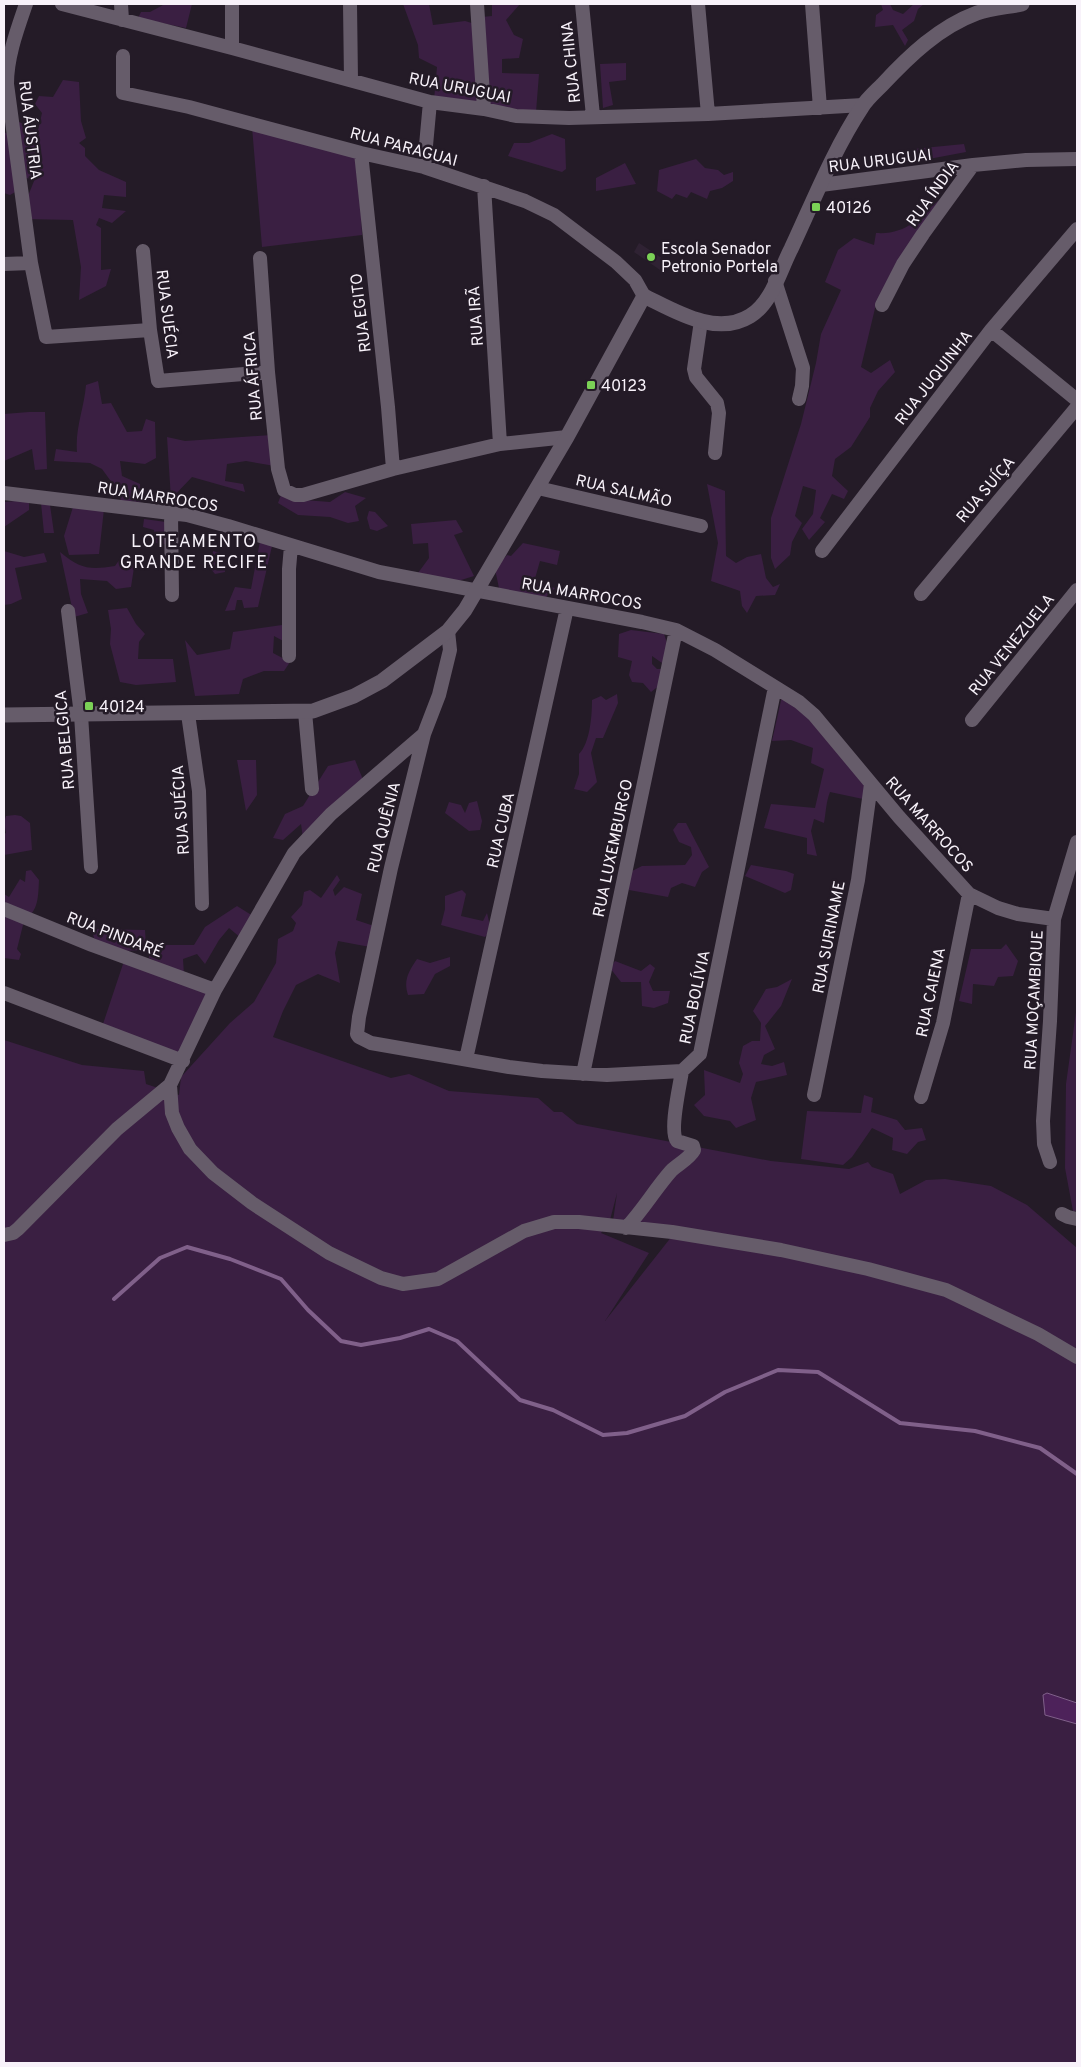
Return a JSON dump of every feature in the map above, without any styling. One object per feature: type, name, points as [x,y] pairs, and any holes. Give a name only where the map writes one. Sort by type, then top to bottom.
[{"type":"main road","points":[[4,715],[304,712],[321,709],[364,692],[404,666],[448,631],[477,592],[567,437],[644,296],[701,321],[713,324],[725,324],[750,316],[761,308],[848,130],[863,105],[909,56],[974,8],[1022,4]]},
{"type":"street","name":"RUA ÁUSTRIA","points":[[26,4],[10,56],[7,84],[31,263]]},
{"type":"street","name":"RUA URUGUAI","points":[[62,4],[430,102],[484,109],[516,116],[542,118],[708,114],[863,105]]},
{"type":"street","points":[[121,4],[122,20]]},
{"type":"street","points":[[232,4],[232,48]]},
{"type":"street","points":[[350,4],[351,80]]},
{"type":"street","points":[[477,4],[484,109]]},
{"type":"street","name":"RUA CHINA","points":[[582,4],[593,116]]},
{"type":"street","points":[[698,4],[708,114]]},
{"type":"street","points":[[812,4],[820,108]]},
{"type":"street","name":"RUA PARAGUAI","points":[[123,56],[123,93],[190,106],[361,153],[424,167],[525,201],[554,215],[629,274],[636,280],[644,296]]},
{"type":"street","points":[[424,167],[430,102]]},
{"type":"street","name":"RUA EGITO","points":[[361,153],[393,469]]},
{"type":"street","name":"RUA ÍNDIA","points":[[882,305],[903,264],[973,165],[1026,160],[1077,159]]},
{"type":"street","name":"RUA URUGUAI","points":[[821,185],[973,165]]},
{"type":"street","name":"RUA IRÃ","points":[[484,186],[500,444]]},
{"type":"street","name":"RUA JUQUINHA","points":[[822,551],[991,330],[1077,229]]},
{"type":"street","name":"RUA SUÉCIA","points":[[142,251],[150,330],[158,381],[268,372]]},
{"type":"street","name":"RUA ÁFRICA","points":[[260,258],[268,372],[278,470],[284,490],[295,496],[303,496],[393,469]]},
{"type":"street","points":[[4,264],[31,263],[46,336],[150,330]]},
{"type":"street","points":[[775,281],[803,368],[799,399]]},
{"type":"street","points":[[701,321],[694,368],[696,377],[717,403],[719,413],[715,453]]},
{"type":"street","points":[[991,330],[1077,400]]},
{"type":"street","name":"RUA SUÍÇA","points":[[921,594],[1077,407]]},
{"type":"street","points":[[393,469],[500,444],[567,437]]},
{"type":"street","name":"RUA SALMÃO","points":[[538,488],[702,526]]},
{"type":"street","name":"RUA MARROCOS","points":[[4,492],[171,513],[228,526],[379,572],[676,630],[716,650],[798,702],[814,715],[871,784],[969,894],[998,908],[1018,914],[1054,919]]},
{"type":"street","points":[[171,513],[172,595]]},
{"type":"street","points":[[289,656],[289,569],[291,546]]},
{"type":"street","name":"RUA VENEZUELA","points":[[972,720],[1077,590]]},
{"type":"street","name":"RUA CUBA","points":[[466,1059],[567,608]]},
{"type":"street","name":"RUA BELGICA","points":[[68,611],[81,715],[91,867]]},
{"type":"street","name":"RUA LUXEMBURGO","points":[[583,1074],[676,630]]},
{"type":"street","name":"RUA QUÊNIA","points":[[448,631],[450,650],[438,695],[424,734],[391,868],[357,1034],[371,1043],[466,1059]]},
{"type":"street","name":"RUA BOLÍVIA","points":[[682,1071],[700,1054],[703,1043],[775,687]]},
{"type":"street","points":[[304,712],[312,789]]},
{"type":"street","name":"RUA SUÉCIA","points":[[188,714],[199,791],[202,904]]},
{"type":"street","points":[[4,1235],[13,1233],[18,1229],[116,1129],[170,1085],[215,990],[294,853],[331,814],[424,734]]},
{"type":"street","name":"RUA SURINAME","points":[[814,1095],[858,880],[871,784]]},
{"type":"street","name":"RUA MOÇAMBIQUE","points":[[1050,1162],[1044,1144],[1043,1121],[1050,1021],[1054,919],[1077,842]]},
{"type":"street","name":"RUA CAIENA","points":[[921,1097],[943,1023],[969,894]]},
{"type":"street","name":"RUA PINDARÉ","points":[[4,908],[92,945],[215,990]]},
{"type":"street","points":[[4,994],[183,1061]]},
{"type":"street","points":[[466,1059],[509,1067],[583,1074],[607,1075],[682,1071],[676,1106],[674,1135],[678,1141],[693,1146],[693,1152],[672,1170],[648,1203],[626,1228]]},
{"type":"street","points":[[170,1085],[172,1112],[178,1128],[190,1149],[213,1173],[252,1203],[329,1252],[381,1278],[403,1284],[438,1279],[524,1231],[554,1222],[579,1222],[672,1232],[781,1250],[868,1269],[946,1290],[1038,1334],[1077,1357]]},
{"type":"street","points":[[1062,1214],[1077,1218]]},
{"type":"shaded area","points":[[165,4],[192,4],[186,28],[138,18],[141,12],[150,12]]},
{"type":"shaded area","points":[[403,4],[429,4],[433,25],[465,21],[475,24],[477,103],[434,100],[437,67],[419,58],[418,45]]},
{"type":"shaded area","points":[[492,4],[520,4],[506,20],[514,35],[523,39],[519,58],[502,59],[502,73],[539,74],[536,112],[489,106],[482,17],[492,16]]},
{"type":"shaded area","points":[[881,4],[890,4],[893,10],[903,14],[914,4],[924,4],[918,9],[914,21],[902,30],[908,40],[905,46],[893,25],[875,27],[876,15],[883,10]]},
{"type":"shaded area","points":[[626,63],[626,80],[609,82],[613,105],[603,108],[600,64]]},
{"type":"shaded area","points":[[63,80],[79,82],[81,121],[86,138],[79,143],[85,148],[85,156],[99,170],[126,182],[126,197],[104,195],[102,208],[126,211],[112,223],[99,218],[96,225],[101,228],[101,270],[111,269],[106,286],[79,300],[81,267],[73,220],[25,219],[28,196],[34,181],[22,176],[15,128],[19,122],[38,130],[42,113],[35,104],[39,96],[53,97]]},
{"type":"shaded area","points":[[252,127],[358,157],[362,235],[262,247]]},
{"type":"shaded area","points":[[4,132],[10,135],[17,191],[10,195],[4,193]]},
{"type":"shaded area","points":[[552,134],[565,139],[566,169],[562,172],[508,156],[514,143],[529,143]]},
{"type":"shaded area","points":[[964,144],[966,152],[913,162],[913,149]]},
{"type":"shaded area","points":[[696,159],[705,168],[718,170],[724,175],[733,172],[733,181],[722,188],[710,191],[707,199],[691,192],[687,198],[676,194],[672,199],[657,191],[659,170]]},
{"type":"shaded area","points":[[625,163],[636,184],[596,191],[596,178]]},
{"type":"shaded area","points":[[939,200],[881,299],[877,300],[861,367],[871,373],[890,360],[895,372],[878,391],[870,408],[870,417],[851,447],[835,459],[832,476],[848,491],[844,499],[832,494],[820,518],[825,522],[809,540],[802,529],[813,514],[816,490],[803,486],[795,516],[802,523],[792,542],[790,555],[775,569],[771,558],[771,518],[801,424],[821,334],[841,290],[825,282],[838,250],[854,238],[874,245],[876,233],[886,233],[904,228],[918,219]]},
{"type":"shaded area","name":"Escola Senador Petronio Portela","points":[[639,243],[669,263],[663,272],[634,252]]},
{"type":"shaded area","points":[[98,381],[102,404],[111,403],[127,432],[142,431],[146,419],[155,422],[156,458],[145,464],[120,461],[122,476],[140,484],[141,502],[121,501],[118,487],[102,469],[90,463],[54,461],[56,449],[77,452],[77,435],[86,385]]},
{"type":"shaded area","points":[[45,412],[47,469],[35,470],[32,449],[4,461],[4,414]]},
{"type":"shaded area","points":[[271,435],[275,466],[246,461],[227,464],[225,481],[243,484],[245,492],[192,477],[171,499],[167,437],[185,441]]},
{"type":"shaded area","points":[[707,484],[725,491],[726,556],[736,563],[747,557],[761,554],[766,578],[773,587],[780,584],[775,595],[756,596],[747,613],[742,606],[740,591],[711,581],[718,543]]},
{"type":"shaded area","points":[[345,492],[366,498],[355,506],[359,521],[348,523],[330,517],[298,515],[278,503],[281,495],[304,500],[330,502]]},
{"type":"shaded area","points":[[29,500],[29,510],[4,527],[4,502]]},
{"type":"shaded area","points":[[41,503],[50,505],[54,533],[44,533]]},
{"type":"shaded area","points":[[73,507],[104,509],[99,554],[69,555],[64,536]]},
{"type":"shaded area","points":[[369,511],[375,512],[388,526],[377,531],[370,529],[367,518]]},
{"type":"shaded area","points":[[144,519],[166,522],[165,544],[156,543],[154,530],[143,527]]},
{"type":"shaded area","points":[[456,520],[463,532],[454,535],[474,576],[458,581],[418,573],[429,558],[428,543],[413,544],[411,524]]},
{"type":"shaded area","points":[[260,541],[272,546],[258,607],[244,608],[242,600],[237,600],[235,610],[225,611],[235,587],[251,589]]},
{"type":"shaded area","points":[[523,543],[560,551],[557,565],[540,561],[534,582],[555,588],[545,598],[500,593],[495,569],[507,555],[511,556]]},
{"type":"shaded area","points":[[4,551],[24,557],[44,553],[47,562],[15,568],[22,599],[4,605]]},
{"type":"shaded area","points":[[213,551],[224,554],[225,572],[215,574],[210,568]]},
{"type":"shaded area","points":[[60,552],[80,565],[92,568],[115,566],[122,556],[135,561],[131,587],[116,589],[107,581],[80,579],[81,594],[88,613],[74,617]]},
{"type":"shaded area","points":[[127,608],[136,624],[145,634],[139,642],[138,659],[173,659],[176,682],[136,685],[120,682],[110,644],[111,629],[108,610]]},
{"type":"shaded area","points":[[282,625],[285,642],[274,636],[273,653],[290,662],[284,671],[264,671],[243,679],[239,694],[195,696],[185,640],[197,655],[230,649],[233,632]]},
{"type":"shaded area","points":[[631,630],[664,634],[668,646],[667,657],[662,663],[652,656],[652,664],[657,669],[663,669],[660,685],[651,692],[643,683],[632,682],[629,675],[632,661],[618,657],[619,634]]},
{"type":"shaded area","points":[[617,694],[618,703],[603,738],[596,738],[591,753],[597,782],[587,792],[574,789],[579,774],[579,754],[586,743],[590,729],[592,700],[601,696],[606,700]]},
{"type":"shaded area","points":[[782,696],[807,713],[866,778],[863,799],[830,792],[824,823],[814,819],[811,831],[817,856],[807,854],[807,838],[764,828],[771,804],[815,808],[824,769],[811,763],[813,748],[791,740],[772,741]]},
{"type":"shaded area","points":[[237,760],[256,760],[257,795],[246,811]]},
{"type":"shaded area","points":[[355,760],[364,782],[303,838],[301,824],[283,840],[273,838],[285,814],[303,806],[328,766]]},
{"type":"shaded area","points":[[477,801],[482,821],[480,830],[469,831],[445,813],[449,802],[461,805],[465,813],[469,803]]},
{"type":"shaded area","points":[[6,816],[21,816],[30,823],[32,850],[4,855],[4,834],[6,833],[4,822]]},
{"type":"shaded area","points":[[678,823],[686,823],[709,867],[702,872],[695,887],[682,883],[671,888],[668,897],[629,890],[628,873],[642,866],[685,865],[692,855],[691,847],[679,842],[673,830]]},
{"type":"shaded area","points":[[751,865],[794,874],[791,890],[785,893],[745,876]]},
{"type":"shaded area","points":[[31,870],[39,880],[37,903],[33,912],[24,921],[17,949],[21,954],[19,960],[4,958],[4,894],[9,897],[20,879],[25,882],[26,871]]},
{"type":"shaded area","points":[[337,875],[340,880],[333,890],[335,896],[344,887],[362,894],[356,920],[374,926],[370,947],[338,941],[335,953],[340,983],[318,974],[296,985],[273,1037],[391,1078],[409,1074],[449,1091],[538,1098],[554,1112],[562,1112],[577,1124],[771,1161],[849,1169],[868,1162],[872,1167],[893,1174],[900,1194],[926,1180],[945,1179],[991,1186],[1027,1205],[1077,1248],[1077,2063],[4,2063],[4,1040],[82,1065],[144,1071],[146,1084],[179,1095],[181,1077],[230,1023],[254,1002],[276,963],[278,939],[293,931],[296,923],[291,917],[302,905],[304,892],[310,890],[321,898]],"holes":[[[617,1193],[613,1221],[676,1231],[605,1321],[649,1253],[601,1233],[610,1220]]]},
{"type":"shaded area","points":[[462,890],[466,894],[461,916],[483,921],[487,913],[491,930],[485,937],[441,925],[445,909],[445,896]]},
{"type":"shaded area","points":[[237,906],[253,916],[241,938],[229,928],[219,940],[205,964],[197,954],[183,959],[184,975],[149,958],[150,945],[194,945],[205,927]]},
{"type":"shaded area","points":[[92,929],[145,930],[146,945],[142,950],[122,951],[95,943]]},
{"type":"shaded area","points":[[1006,944],[1018,961],[1013,976],[998,977],[994,986],[973,984],[972,1004],[959,1001],[971,949],[1001,949]]},
{"type":"shaded area","points":[[450,957],[450,966],[435,974],[424,994],[408,995],[406,985],[409,972],[417,959],[430,963]]},
{"type":"shaded area","points":[[124,961],[209,991],[181,1056],[102,1027]]},
{"type":"shaded area","points":[[615,961],[641,971],[650,964],[655,968],[649,982],[653,991],[670,991],[668,1003],[654,1008],[642,1006],[641,982],[621,982],[610,968]]},
{"type":"shaded area","points":[[792,979],[781,1006],[765,1026],[775,1049],[764,1055],[761,1064],[772,1066],[784,1062],[787,1075],[756,1082],[751,1098],[756,1120],[736,1128],[730,1121],[704,1116],[694,1105],[705,1095],[704,1070],[740,1083],[743,1074],[739,1063],[743,1046],[752,1041],[760,1041],[761,1023],[753,1011],[766,989],[777,987]]},
{"type":"shaded area","points":[[1077,1005],[1077,1211],[1073,1211],[1065,1168],[1066,1084]]},
{"type":"shaded area","points":[[864,1095],[873,1098],[871,1112],[897,1120],[905,1130],[922,1128],[926,1140],[918,1142],[907,1154],[892,1150],[893,1138],[872,1128],[852,1157],[843,1165],[801,1159],[807,1111],[861,1113]]},
{"type":"shaded area","points":[[1047,1693],[1077,1703],[1077,1724],[1045,1715],[1043,1695]]},
{"type":"waterway","points":[[114,1299],[160,1258],[187,1247],[230,1259],[281,1279],[308,1310],[341,1341],[361,1345],[400,1338],[429,1329],[457,1341],[520,1400],[553,1410],[603,1435],[627,1433],[685,1416],[725,1392],[778,1370],[818,1372],[900,1423],[975,1431],[1040,1448],[1077,1474]]},
{"type":"place","name":"40126","points":[[816,207]]},
{"type":"place","name":"Escola Senador Petronio Portela","points":[[651,257]]},
{"type":"place","name":"40123","points":[[591,385]]},
{"type":"place","name":"40124","points":[[89,706]]},
{"type":"district","name":"LOTEAMENTO GRANDE RECIFE","points":[[194,551]]}]
